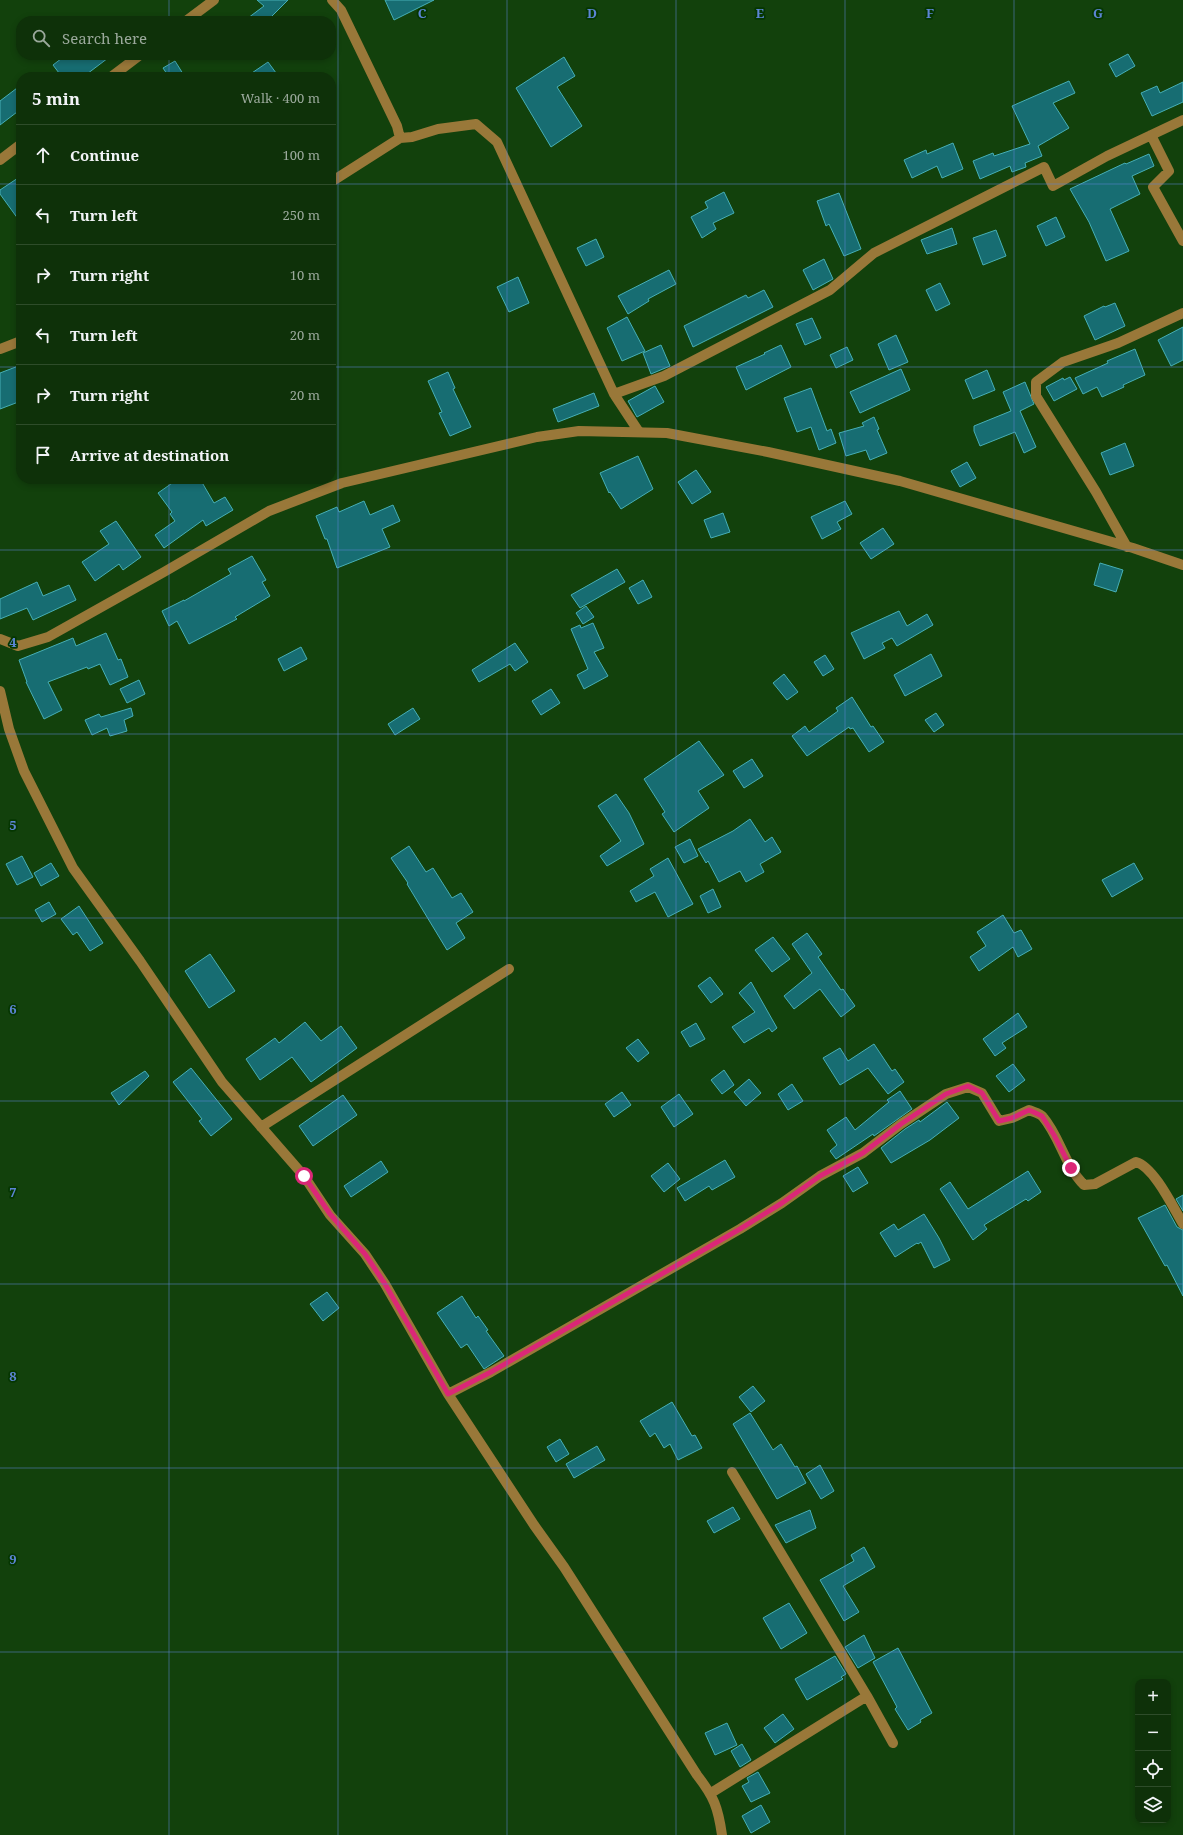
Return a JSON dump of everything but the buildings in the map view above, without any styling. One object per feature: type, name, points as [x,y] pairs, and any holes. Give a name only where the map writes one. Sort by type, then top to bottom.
[{"type":"street","points":[[193,16],[214,0]]},
{"type":"street","points":[[332,0],[341,10],[397,126],[400,138]]},
{"type":"street","points":[[118,72],[133,60]]},
{"type":"street","points":[[614,394],[664,376],[830,290],[874,254],[1011,182],[1044,167],[1053,186],[1108,156],[1183,120]]},
{"type":"street","points":[[336,179],[400,138],[412,137],[438,129],[476,124],[497,142],[614,394],[639,432]]},
{"type":"street","points":[[1151,135],[1169,171],[1153,187],[1183,241]]},
{"type":"street","points":[[0,160],[16,148]]},
{"type":"street","points":[[1127,547],[1096,492],[1036,396],[1036,382],[1063,362],[1118,343],[1183,313]]},
{"type":"street","points":[[0,349],[16,344]]},
{"type":"street","points":[[0,639],[18,646],[48,636],[269,511],[342,483],[537,436],[579,431],[667,433],[768,452],[900,481],[1127,547],[1183,565]]},
{"type":"street","points":[[0,691],[9,729],[24,771],[73,868],[140,961],[222,1082],[304,1176],[330,1214],[365,1254],[385,1284],[448,1394],[534,1525],[564,1567],[697,1775],[711,1793],[719,1812],[722,1835]]},
{"type":"street","points":[[261,1127],[509,969]]},
{"type":"street","points":[[448,1394],[491,1372],[740,1229],[782,1203],[820,1176],[863,1153],[901,1124],[946,1094],[968,1086],[982,1093],[999,1121],[1012,1118],[1029,1110],[1042,1116],[1054,1135],[1071,1168],[1084,1185],[1095,1184],[1136,1162],[1143,1164],[1153,1176],[1183,1224]]},
{"type":"street","points":[[732,1472],[893,1743]]},
{"type":"street","points":[[711,1793],[866,1696]]},
{"type":"route","points":[[304,1176],[330,1214],[365,1254],[385,1284],[448,1394],[491,1372],[740,1229],[782,1203],[820,1176],[863,1153],[901,1124],[946,1094],[968,1086],[982,1093],[999,1121],[1012,1118],[1029,1110],[1042,1116],[1054,1135],[1071,1168]]}]
